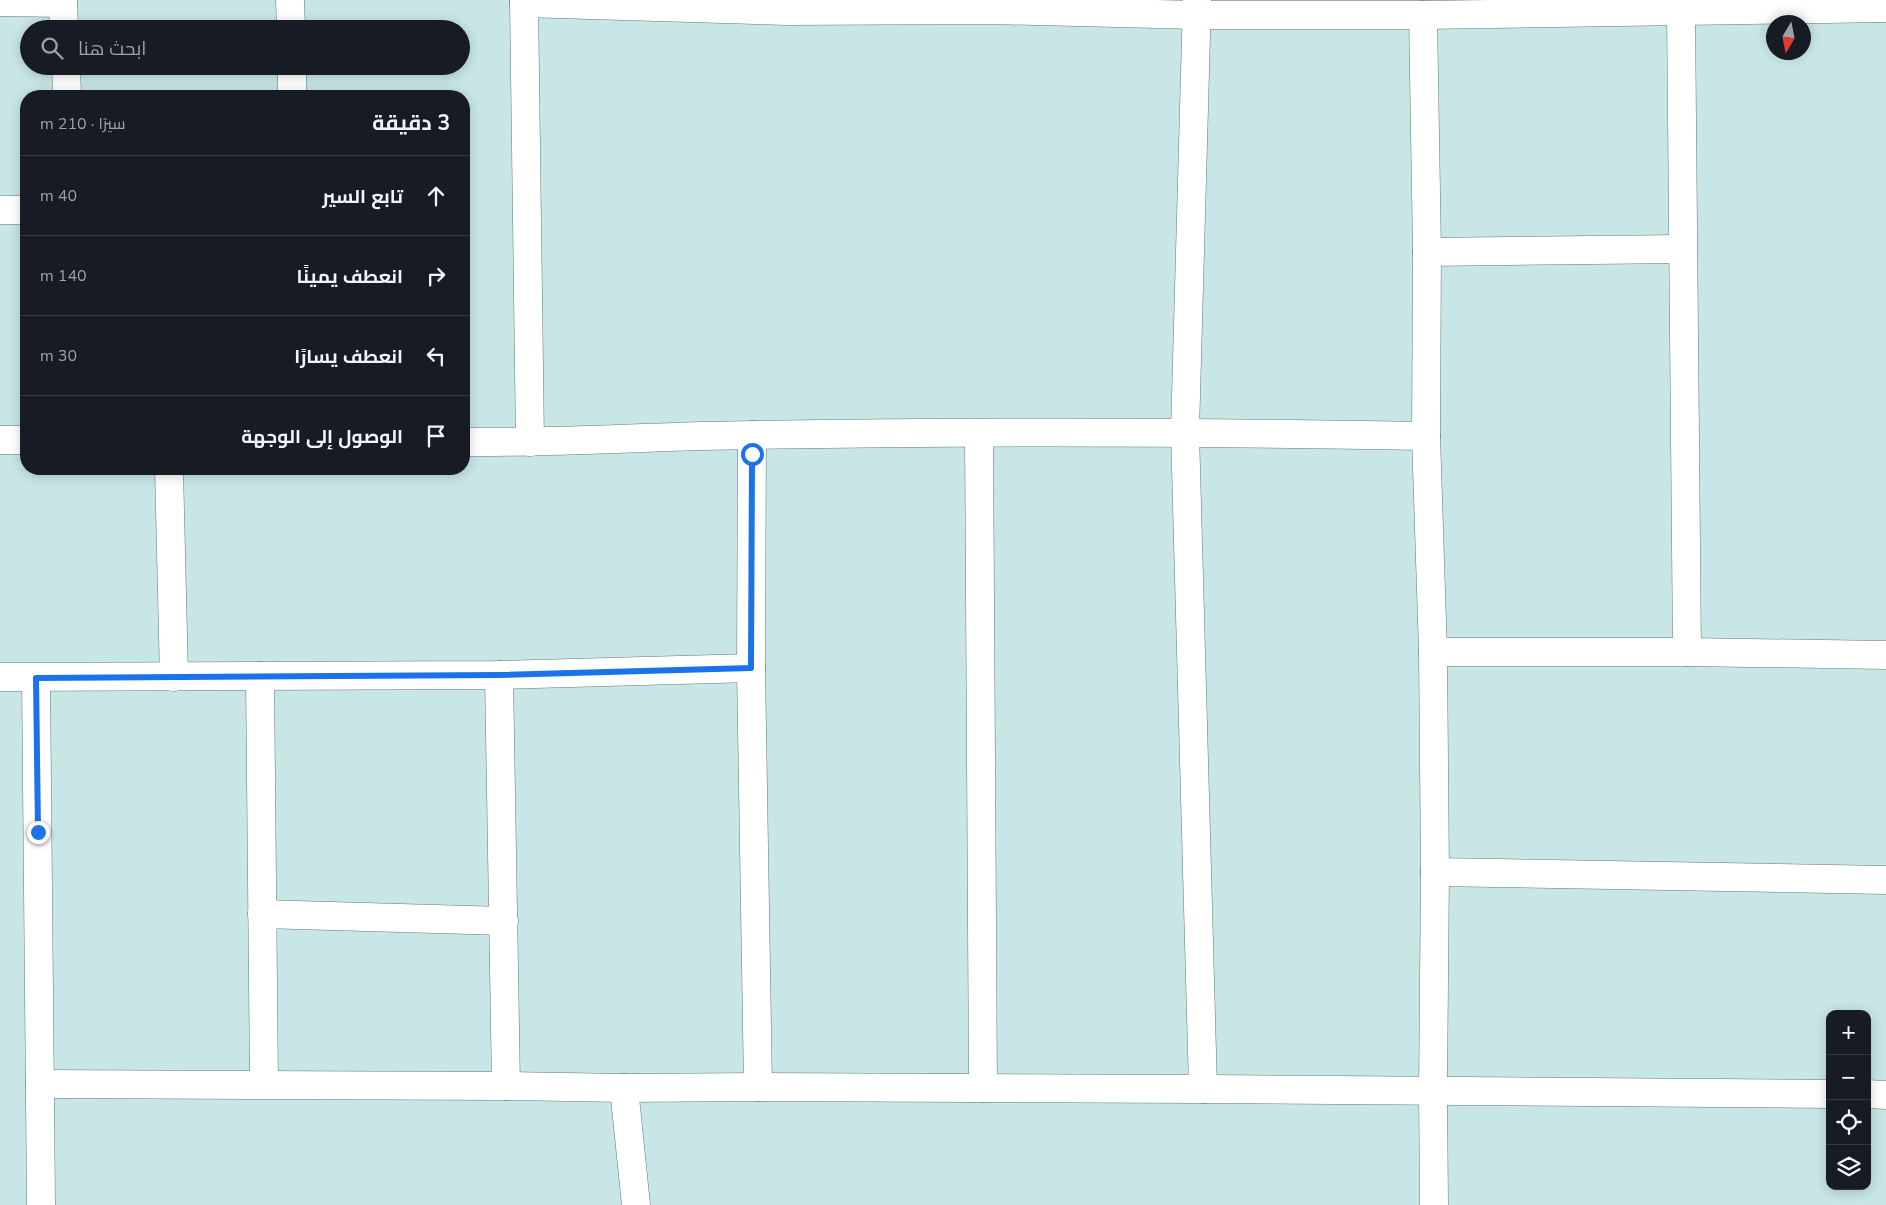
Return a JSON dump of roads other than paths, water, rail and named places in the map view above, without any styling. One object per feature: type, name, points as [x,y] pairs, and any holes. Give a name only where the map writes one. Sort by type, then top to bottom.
[{"type":"street","points":[[290,0],[291,20]]},
{"type":"street","points":[[0,2],[64,11]]},
{"type":"street","points":[[530,442],[524,2],[786,6],[991,5],[1197,8],[1423,15],[1681,12],[1804,5],[1886,8]]},
{"type":"street","points":[[1197,8],[1185,432],[1203,1089]]},
{"type":"street","points":[[1681,12],[1687,652]]},
{"type":"street","points":[[1423,15],[1427,252],[1426,436],[1433,652],[1435,872],[1432,1091],[1434,1205]]},
{"type":"street","points":[[66,75],[67,90]]},
{"type":"street","points":[[292,75],[292,90]]},
{"type":"street","points":[[0,210],[20,210]]},
{"type":"street","points":[[1427,252],[1683,249]]},
{"type":"street","points":[[470,442],[530,442],[752,434],[1185,432],[1426,436]]},
{"type":"street","points":[[979,433],[983,1088]]},
{"type":"street","points":[[752,434],[751,668],[758,1087]]},
{"type":"street","points":[[0,440],[20,440]]},
{"type":"street","points":[[169,475],[174,677]]},
{"type":"street","points":[[1433,652],[1687,652],[1886,655]]},
{"type":"street","points":[[0,677],[499,675],[751,668]]},
{"type":"street","points":[[499,675],[506,1086]]},
{"type":"street","points":[[260,676],[264,1084]]},
{"type":"street","points":[[36,678],[41,1205]]},
{"type":"street","points":[[1435,872],[1886,880]]},
{"type":"street","points":[[262,914],[504,921]]},
{"type":"street","points":[[40,1084],[1826,1094]]},
{"type":"street","points":[[624,1088],[636,1205]]},
{"type":"street","points":[[1871,1094],[1886,1094]]}]
